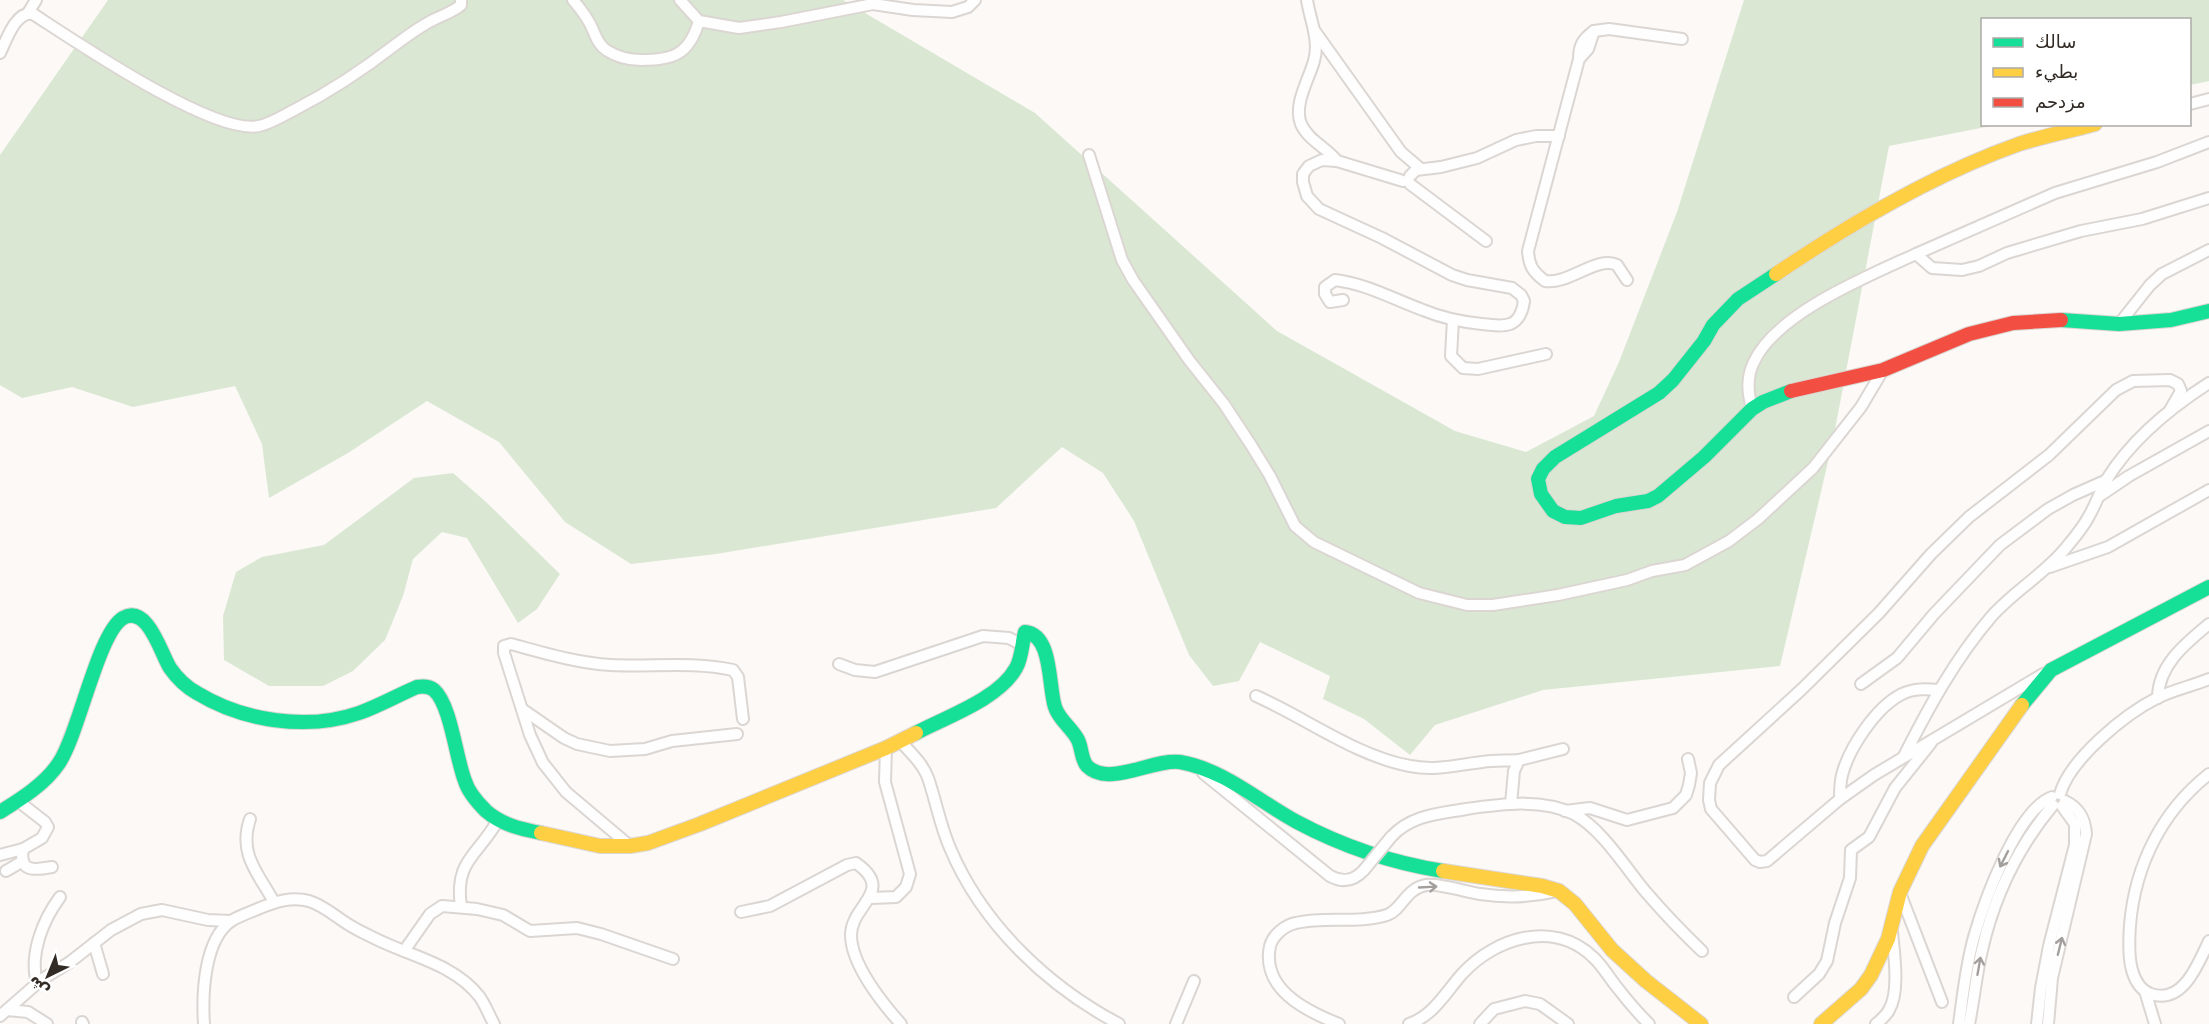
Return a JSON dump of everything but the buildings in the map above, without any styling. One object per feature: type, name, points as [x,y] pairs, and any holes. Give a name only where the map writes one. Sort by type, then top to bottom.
[{"type":"main road","points":[[2088,126],[2020,144],[1962,168],[1902,198],[1807,253],[1751,290],[1738,299],[1719,319],[1673,380],[1659,393],[1554,457],[1538,479],[1541,494],[1553,511],[1565,517],[1581,518],[1616,506],[1648,501],[1667,489],[1704,457],[1752,409],[1762,402],[1793,390],[1883,370],[1969,334],[2013,323],[2069,320],[2119,324],[2171,320],[2209,311]]},
{"type":"main road","points":[[1821,1024],[1861,989],[1871,975],[1892,925],[1894,907],[1922,846],[2006,724],[2051,669],[2209,587]]},
{"type":"main road","points":[[0,812],[37,787],[60,762],[109,637],[118,621],[135,615],[149,627],[170,667],[189,689],[202,697],[244,713],[293,721],[328,720],[365,711],[417,687],[425,686],[434,690],[445,708],[465,783],[485,810],[513,828],[600,846],[630,846],[648,843],[700,824],[901,741],[983,699],[1004,684],[1017,667],[1023,636],[1029,630],[1043,646],[1054,707],[1060,719],[1075,736],[1083,759],[1092,770],[1108,773],[1150,768],[1172,761],[1196,767],[1228,778],[1297,822],[1362,851],[1412,866],[1542,886],[1559,891],[1586,915],[1612,950],[1646,981],[1701,1024]]},
{"type":"street","points":[[0,53],[18,21],[28,13],[36,0]]},
{"type":"street","points":[[28,13],[190,107],[227,123],[258,126],[332,89],[415,30],[454,11],[461,5],[462,0]]},
{"type":"street","points":[[573,0],[604,49],[627,60],[672,57],[689,45],[699,21]]},
{"type":"street","points":[[680,0],[699,21],[739,28],[781,22],[873,2],[913,10],[952,12],[968,7],[975,0]]},
{"type":"street","points":[[1307,0],[1314,29],[1315,58],[1301,100],[1300,122],[1305,132],[1338,161]]},
{"type":"street","points":[[1627,280],[1620,268],[1612,262],[1552,282],[1545,281],[1531,269],[1528,251],[1579,59],[1588,49],[1594,32],[1609,28],[1682,39]]},
{"type":"street","points":[[1314,29],[1401,152],[1421,169]]},
{"type":"street","points":[[2191,104],[2209,99]]},
{"type":"street","points":[[1408,181],[1416,170],[1447,166],[1477,158],[1516,140],[1536,136],[1559,136]]},
{"type":"street","points":[[1752,409],[1748,381],[1753,363],[1761,350],[1788,322],[1860,279],[2055,193],[2157,162],[2209,142]]},
{"type":"street","points":[[1089,155],[1127,270],[1189,360],[1224,404],[1270,476],[1295,526],[1314,542],[1419,594],[1467,605],[1493,605],[1558,595],[1685,565],[1729,541],[1813,468],[1862,406],[1883,370]]},
{"type":"street","points":[[1343,300],[1330,302],[1325,294],[1325,287],[1335,280],[1352,282],[1424,311],[1454,320],[1511,324],[1521,314],[1523,298],[1512,288],[1452,275],[1320,209],[1307,196],[1303,182],[1303,174],[1317,161],[1338,161],[1408,181],[1486,241]]},
{"type":"street","points":[[1916,254],[1932,268],[1962,270],[1979,266],[2007,253],[2045,241],[2170,212],[2209,198]]},
{"type":"street","points":[[2119,324],[2150,285],[2162,274],[2209,250]]},
{"type":"street","points":[[1454,320],[1451,356],[1463,368],[1478,369],[1546,354]]},
{"type":"street","points":[[2051,669],[1904,756],[1840,799],[1767,861],[1755,860],[1711,809],[1710,783],[1719,765],[1879,613],[1937,548],[1969,517],[2049,456],[2116,390],[2133,381],[2170,380],[2178,384],[2181,391],[2170,410]]},
{"type":"street","points":[[1904,756],[1939,690],[1962,654],[1992,616],[2049,567],[2088,518],[2107,480],[2123,456],[2145,432],[2170,410],[2209,383]]},
{"type":"street","points":[[2099,497],[2129,476],[2209,431]]},
{"type":"street","points":[[1861,684],[1897,658],[1934,614],[2000,545],[2048,509],[2107,480]]},
{"type":"street","points":[[2049,567],[2108,547],[2209,490]]},
{"type":"street","points":[[2158,698],[2160,681],[2169,664],[2209,624]]},
{"type":"street","points":[[839,664],[855,670],[875,672],[983,636],[1009,638],[1022,645]]},
{"type":"street","points":[[630,846],[581,805],[553,777],[536,750],[504,653],[504,646],[507,644],[600,664],[697,664],[733,670],[738,677],[743,718]]},
{"type":"street","points":[[1959,1024],[1972,947],[1989,907],[2041,820],[2058,801],[2066,777],[2109,730],[2130,714],[2158,698],[2209,679]]},
{"type":"street","points":[[1840,799],[1841,778],[1845,765],[1861,734],[1878,714],[1903,694],[1924,689],[1939,690]]},
{"type":"street","points":[[1256,696],[1382,759],[1410,766],[1443,769],[1483,762],[1519,760],[1563,749]]},
{"type":"street","points":[[522,709],[564,738],[577,744],[610,751],[738,734]]},
{"type":"street","points":[[1794,997],[1819,974],[1827,961],[1835,923],[1850,878],[1851,850],[1869,837],[1896,788],[1936,737]]},
{"type":"street","points":[[901,741],[920,763],[928,777],[941,826],[951,852],[991,918],[1025,957],[1044,974],[1083,1003],[1119,1024]]},
{"type":"street","points":[[871,898],[896,897],[906,887],[910,874],[885,782],[886,748]]},
{"type":"street","points":[[1565,811],[1590,808],[1627,820],[1673,808],[1686,795],[1691,773],[1689,759]]},
{"type":"street","points":[[1511,804],[1514,771],[1519,760]]},
{"type":"street","points":[[1196,767],[1337,880],[1349,880],[1359,875],[1404,824],[1419,817],[1511,804],[1536,805],[1565,811],[1590,825],[1647,893],[1702,951]]},
{"type":"street","points":[[2155,1024],[2145,992],[2138,985],[2130,962],[2131,914],[2138,881],[2159,830],[2184,796],[2209,774]]},
{"type":"street","points":[[0,855],[23,849],[42,838],[48,827],[45,822],[18,801]]},
{"type":"street","points":[[1969,1024],[1989,907],[1999,870],[2019,832],[2037,807],[2058,801],[2075,807],[2083,816],[2086,822],[2086,834],[2041,988],[2037,1024]]},
{"type":"street","points":[[250,819],[246,836],[247,853],[274,902]]},
{"type":"street","points":[[460,907],[460,886],[464,866],[490,835],[498,820]]},
{"type":"street","points":[[2019,832],[2029,839]]},
{"type":"street","points":[[23,849],[23,861],[27,867],[33,870],[52,867]]},
{"type":"street","points":[[6,871],[23,861]]},
{"type":"street","points":[[741,912],[770,906],[846,865],[856,863],[869,875],[873,886],[871,898],[854,922],[851,935],[857,961],[874,989],[901,1024]]},
{"type":"street","points":[[1339,1024],[1318,1016],[1278,986],[1274,980],[1269,966],[1271,942],[1286,926],[1295,923],[1381,915],[1393,911],[1414,890],[1429,885],[1500,896],[1532,896],[1559,891]]},
{"type":"street","points":[[1900,892],[1942,1002]]},
{"type":"street","points":[[37,983],[34,963],[36,953],[45,923],[60,897]]},
{"type":"street","points":[[204,1024],[205,982],[210,956],[222,929],[231,921],[274,902],[292,899],[307,900],[322,906],[363,933],[432,962],[467,984],[479,997],[494,1024]]},
{"type":"street","points":[[404,951],[435,909],[442,906],[503,915],[530,931],[577,928],[673,959]]},
{"type":"street","points":[[4,1013],[37,983],[129,920],[148,911],[162,910],[208,920],[231,921]]},
{"type":"street","points":[[2048,1024],[2060,922]]},
{"type":"street","points":[[1875,1024],[1886,1016],[1893,1000],[1895,975],[1892,925]]},
{"type":"street","points":[[1409,1024],[1424,1017],[1475,961],[1489,950],[1510,941],[1531,936],[1545,936],[1573,942],[1589,953],[1649,1024]]},
{"type":"street","points":[[2145,992],[2165,997],[2174,994],[2189,978],[2209,941]]},
{"type":"street","points":[[94,943],[103,974]]},
{"type":"street","points":[[1176,1024],[1194,981]]},
{"type":"street","points":[[1480,1024],[1494,1008],[1525,1000],[1540,1004],[1568,1024]]},
{"type":"street","points":[[4,1013],[27,1012],[47,1024]]},
{"type":"green space","points":[[108,0],[843,0],[1035,113],[1277,331],[1455,431],[1526,452],[1594,416],[1619,362],[1677,212],[1744,0],[2209,0],[2209,81],[2191,85],[2191,18],[1981,18],[1981,126],[1991,126],[1889,146],[1832,445],[1780,666],[1543,690],[1435,725],[1410,755],[1364,719],[1323,699],[1330,676],[1260,642],[1239,681],[1213,686],[1189,655],[1134,521],[1103,473],[1062,447],[996,508],[716,554],[631,564],[565,522],[499,442],[427,401],[348,453],[269,498],[262,444],[235,386],[133,407],[72,387],[22,398],[0,385],[0,155]]},
{"type":"green space","points":[[453,473],[560,574],[537,609],[518,623],[467,538],[442,532],[413,559],[403,596],[385,640],[353,671],[323,686],[269,686],[224,660],[223,616],[236,572],[262,557],[324,545],[414,478]]},
{"type":"traffic: fast","points":[[1776,274],[1738,299],[1713,325],[1704,341],[1673,380],[1659,393],[1555,457],[1543,469],[1538,479],[1541,494],[1553,511],[1565,517],[1581,518],[1616,506],[1648,501],[1658,496],[1704,457],[1752,409],[1791,391]]},
{"type":"traffic: fast","points":[[2061,320],[2119,324],[2171,320],[2209,311]]},
{"type":"traffic: fast","points":[[2022,705],[2051,670],[2209,587]]},
{"type":"traffic: fast","points":[[0,812],[40,784],[59,763],[74,730],[105,643],[114,627],[123,618],[132,616],[140,618],[146,624],[158,642],[170,668],[185,685],[215,703],[255,716],[297,722],[339,718],[359,713],[417,687],[434,690],[445,707],[466,785],[474,797],[486,811],[499,820],[541,833]]},
{"type":"traffic: fast","points":[[916,733],[985,698],[1008,679],[1018,664],[1025,632],[1034,635],[1041,642],[1048,663],[1057,712],[1078,740],[1085,763],[1096,772],[1119,773],[1169,762],[1196,766],[1227,779],[1283,814],[1332,839],[1387,858],[1443,871]]},
{"type":"traffic: slow","points":[[1776,274],[1863,218],[1956,170],[2019,144],[2087,126]]},
{"type":"traffic: slow","points":[[1821,1024],[1861,989],[1871,975],[1888,939],[1900,892],[1922,846],[2022,705]]},
{"type":"traffic: slow","points":[[541,833],[600,846],[630,846],[648,843],[886,748],[916,733]]},
{"type":"traffic: slow","points":[[1443,871],[1542,886],[1559,891],[1575,904],[1612,950],[1646,981],[1701,1024]]},
{"type":"traffic: jam","points":[[1791,391],[1883,370],[1969,334],[2013,323],[2061,320]]}]
